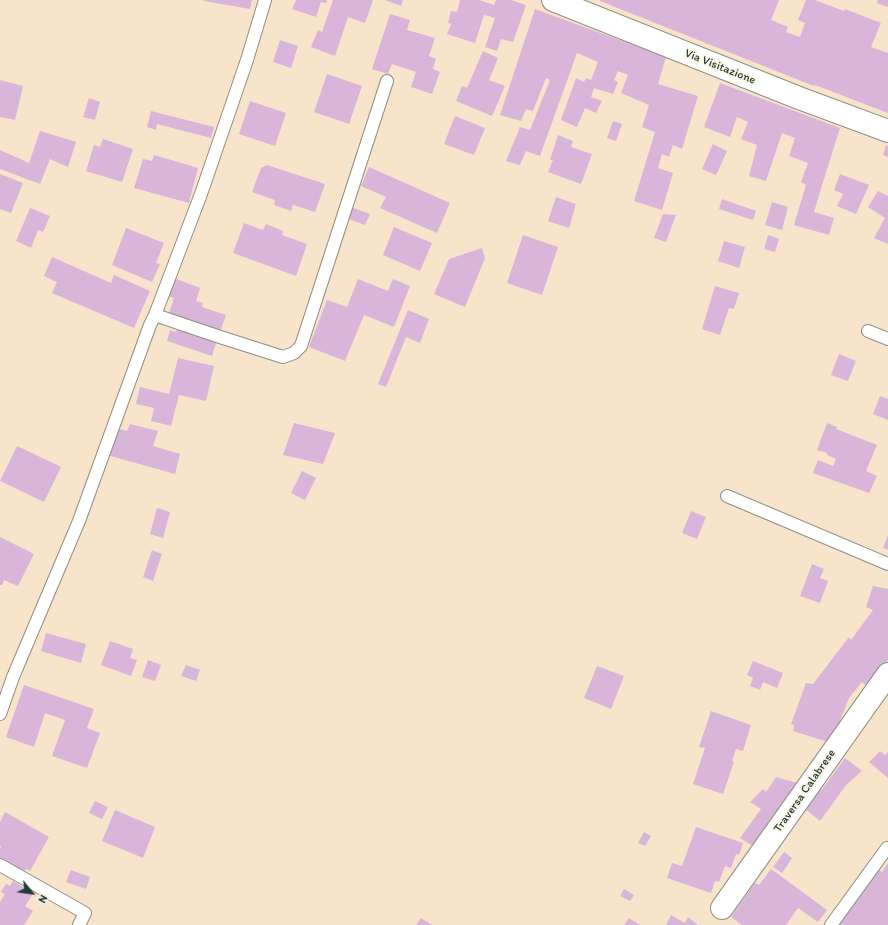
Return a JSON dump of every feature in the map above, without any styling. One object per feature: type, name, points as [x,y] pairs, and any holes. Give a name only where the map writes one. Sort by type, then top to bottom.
[{"type":"street","name":"Via Visitazione","points":[[553,0],[799,98],[888,131]]},
{"type":"street","name":"Traversa Calabrese","points":[[722,908],[888,674]]},
{"type":"lane","points":[[0,714],[79,521],[150,325],[201,194],[265,0]]},
{"type":"lane","points":[[155,315],[283,357],[294,353],[301,346],[387,81]]},
{"type":"lane","points":[[868,331],[888,340]]},
{"type":"lane","points":[[727,496],[888,564]]},
{"type":"lane","points":[[831,925],[887,848],[888,849]]},
{"type":"lane","points":[[0,865],[85,913],[79,925]]},
{"type":"building","points":[[204,0],[252,0],[250,9]]},
{"type":"building","points":[[296,0],[327,0],[326,3],[321,2],[316,17],[292,9]]},
{"type":"building","points":[[333,0],[373,0],[365,23],[348,17],[335,56],[311,47],[318,30],[322,32]]},
{"type":"building","points":[[385,0],[403,0],[401,6]]},
{"type":"building","points":[[460,0],[479,0],[494,5],[496,0],[511,0],[526,5],[513,42],[501,39],[497,51],[485,47],[495,18],[484,15],[475,43],[447,34],[451,24],[448,23],[451,11],[457,12]]},
{"type":"building","points":[[600,0],[779,0],[771,20],[788,27],[786,32],[800,37],[805,23],[798,20],[806,0],[815,0],[844,11],[845,9],[881,23],[871,47],[888,53],[888,113],[815,85],[814,86]]},
{"type":"building","points":[[878,0],[888,0],[888,7],[877,3]]},
{"type":"building","points":[[535,9],[666,57],[658,84],[698,96],[682,149],[673,145],[669,157],[662,154],[658,168],[673,173],[662,210],[634,201],[655,132],[642,127],[649,105],[621,93],[628,75],[618,71],[614,80],[618,82],[613,94],[594,88],[591,97],[602,101],[596,113],[585,108],[577,127],[561,120],[576,78],[584,82],[586,78],[591,80],[598,62],[577,53],[540,156],[526,151],[520,165],[506,161],[520,127],[530,130],[550,80],[546,78],[533,111],[526,109],[521,121],[500,115]]},
{"type":"building","points":[[390,14],[410,20],[407,30],[435,38],[429,56],[436,59],[433,69],[440,72],[432,94],[411,87],[416,72],[392,64],[388,74],[372,69]]},
{"type":"building","points":[[280,40],[298,46],[291,68],[273,62]]},
{"type":"building","points":[[483,51],[498,58],[489,80],[505,86],[492,116],[456,101],[462,86],[467,88]]},
{"type":"building","points":[[327,74],[362,86],[349,124],[314,112]]},
{"type":"building","points":[[0,80],[23,86],[15,120],[0,117]]},
{"type":"building","points":[[720,83],[840,128],[814,212],[834,218],[829,235],[794,225],[806,185],[801,182],[808,163],[789,156],[795,138],[782,133],[766,181],[749,176],[757,145],[741,139],[748,122],[737,117],[730,137],[704,127]]},
{"type":"building","points":[[89,98],[100,102],[95,120],[83,117]]},
{"type":"building","points":[[250,101],[286,113],[275,146],[239,134]]},
{"type":"building","points":[[151,111],[214,127],[211,138],[157,124],[156,130],[147,127]]},
{"type":"building","points":[[455,116],[485,128],[474,155],[444,144]]},
{"type":"building","points":[[613,121],[622,124],[616,141],[607,138]]},
{"type":"building","points":[[40,131],[76,142],[68,167],[50,159],[40,184],[0,169],[0,150],[29,163]]},
{"type":"building","points":[[558,135],[573,141],[571,147],[592,154],[581,184],[548,172],[553,160],[550,160]]},
{"type":"building","points":[[103,139],[133,149],[122,182],[86,171],[94,145],[100,147]]},
{"type":"building","points":[[713,144],[727,151],[716,175],[702,169]]},
{"type":"building","points":[[886,145],[888,146],[888,157],[883,155]]},
{"type":"building","points":[[154,155],[198,168],[189,203],[134,188],[143,159],[152,161]]},
{"type":"building","points":[[267,165],[325,184],[315,212],[293,205],[291,211],[274,205],[275,200],[252,192],[261,168]]},
{"type":"building","points":[[369,167],[450,203],[437,233],[380,208],[386,197],[361,186]]},
{"type":"building","points":[[0,174],[23,183],[11,213],[0,209]]},
{"type":"building","points":[[840,174],[869,185],[856,214],[837,206],[843,194],[834,190]]},
{"type":"building","points":[[878,191],[888,196],[888,244],[874,238],[885,218],[868,207]]},
{"type":"building","points":[[556,197],[576,204],[569,228],[548,221]]},
{"type":"building","points":[[722,199],[756,211],[753,220],[719,209]]},
{"type":"building","points":[[772,202],[788,207],[782,230],[765,225]]},
{"type":"building","points":[[351,207],[370,214],[365,225],[346,218]]},
{"type":"building","points":[[30,208],[50,216],[43,232],[38,230],[31,248],[16,241]]},
{"type":"building","points":[[663,214],[676,215],[666,242],[654,238]]},
{"type":"building","points":[[244,223],[263,230],[266,224],[283,231],[282,235],[307,244],[296,276],[233,253]]},
{"type":"building","points":[[394,227],[432,243],[420,271],[383,255]]},
{"type":"building","points":[[126,228],[164,243],[156,263],[160,264],[152,282],[112,265]]},
{"type":"building","points":[[523,235],[558,247],[542,295],[507,283]]},
{"type":"building","points":[[768,235],[779,239],[775,252],[764,249]]},
{"type":"building","points":[[724,241],[745,247],[739,268],[718,261]]},
{"type":"building","points":[[482,248],[485,258],[465,307],[434,294],[449,259]]},
{"type":"building","points":[[52,257],[111,283],[114,275],[150,291],[134,328],[52,293],[57,282],[44,276]]},
{"type":"building","points":[[174,278],[200,288],[196,301],[203,303],[202,307],[226,315],[220,332],[168,316],[174,298],[168,296]]},
{"type":"building","points":[[358,279],[388,291],[393,279],[410,286],[394,327],[364,315],[345,361],[309,347],[327,300],[347,307]]},
{"type":"building","points":[[715,286],[739,293],[734,309],[729,308],[720,335],[702,329]]},
{"type":"building","points":[[408,310],[429,319],[420,343],[406,337],[386,387],[378,384]]},
{"type":"building","points":[[178,327],[217,340],[212,356],[167,341],[170,330],[176,332]]},
{"type":"building","points":[[839,354],[856,361],[848,381],[831,375]]},
{"type":"building","points":[[178,358],[214,366],[206,401],[179,395],[171,426],[151,421],[154,408],[136,404],[140,387],[169,394]]},
{"type":"building","points":[[880,396],[888,399],[888,420],[873,414]]},
{"type":"building","points":[[294,423],[335,433],[323,464],[283,455]]},
{"type":"building","points":[[827,423],[837,427],[836,429],[877,445],[866,471],[877,476],[869,493],[813,473],[818,460],[833,466],[836,459],[827,455],[827,453],[817,450]]},
{"type":"building","points":[[130,424],[158,431],[153,446],[180,454],[175,474],[107,455],[115,428],[127,431]]},
{"type":"building","points":[[17,446],[61,467],[44,502],[0,481]]},
{"type":"building","points":[[302,471],[316,478],[305,500],[291,493]]},
{"type":"building","points":[[157,508],[170,512],[163,538],[150,534]]},
{"type":"building","points":[[691,511],[706,517],[697,539],[682,533]]},
{"type":"building","points":[[888,535],[888,550],[883,548]]},
{"type":"building","points":[[0,537],[34,554],[18,586],[4,580],[2,585],[0,585]]},
{"type":"building","points":[[152,550],[162,554],[153,581],[143,577]]},
{"type":"building","points":[[812,564],[824,569],[820,578],[828,581],[820,603],[800,596]]},
{"type":"building","points":[[873,586],[888,589],[888,660],[867,686],[862,682],[849,698],[831,743],[793,731],[794,725],[791,724],[806,683],[813,684],[849,637],[851,640],[873,610],[866,607]]},
{"type":"building","points":[[46,633],[86,644],[81,663],[41,651]]},
{"type":"building","points":[[110,641],[133,649],[130,658],[137,660],[131,676],[101,665]]},
{"type":"building","points":[[148,660],[161,665],[155,681],[142,677]]},
{"type":"building","points":[[753,661],[783,673],[777,688],[763,682],[760,690],[750,686],[753,678],[747,675]]},
{"type":"building","points":[[186,665],[200,670],[196,681],[181,676]]},
{"type":"building","points":[[597,666],[624,676],[611,709],[584,698]]},
{"type":"building","points":[[24,685],[94,709],[87,728],[100,733],[87,768],[52,756],[65,720],[45,713],[34,747],[6,737]]},
{"type":"building","points":[[711,711],[751,725],[743,751],[736,749],[732,761],[734,762],[723,794],[693,784],[705,748],[699,747]]},
{"type":"building","points":[[880,751],[885,755],[888,752],[888,778],[869,762]]},
{"type":"building","points":[[845,758],[862,771],[846,785],[820,821],[803,807],[818,788],[821,791]]},
{"type":"building","points":[[776,777],[801,784],[756,848],[740,838],[761,809],[750,802],[763,789],[766,792]]},
{"type":"building","points":[[95,801],[108,807],[102,819],[89,813]]},
{"type":"building","points":[[115,810],[155,827],[143,858],[102,841]]},
{"type":"building","points":[[5,812],[49,837],[30,871],[26,869],[23,874],[0,861],[0,822]]},
{"type":"building","points":[[696,827],[743,843],[739,855],[736,854],[731,868],[725,866],[719,882],[715,881],[711,893],[667,878],[672,863],[682,866]]},
{"type":"building","points":[[644,832],[651,836],[645,846],[638,843]]},
{"type":"building","points":[[784,852],[792,858],[782,873],[773,867]]},
{"type":"building","points":[[888,863],[888,925],[837,925],[877,869],[882,872]]},
{"type":"building","points":[[771,869],[827,910],[818,922],[798,908],[786,925],[742,925],[731,917],[755,883],[759,885]]},
{"type":"building","points":[[71,870],[90,877],[86,889],[66,882]]},
{"type":"building","points":[[13,881],[33,894],[25,906],[33,911],[24,925],[0,925],[0,902],[5,894],[1,892],[6,884],[10,886]]},
{"type":"building","points":[[624,889],[634,895],[630,901],[620,896]]},
{"type":"building","points":[[671,915],[685,923],[688,917],[698,925],[666,925]]},
{"type":"building","points":[[421,918],[432,925],[416,925]]},
{"type":"building","points":[[629,918],[640,925],[624,925]]}]
